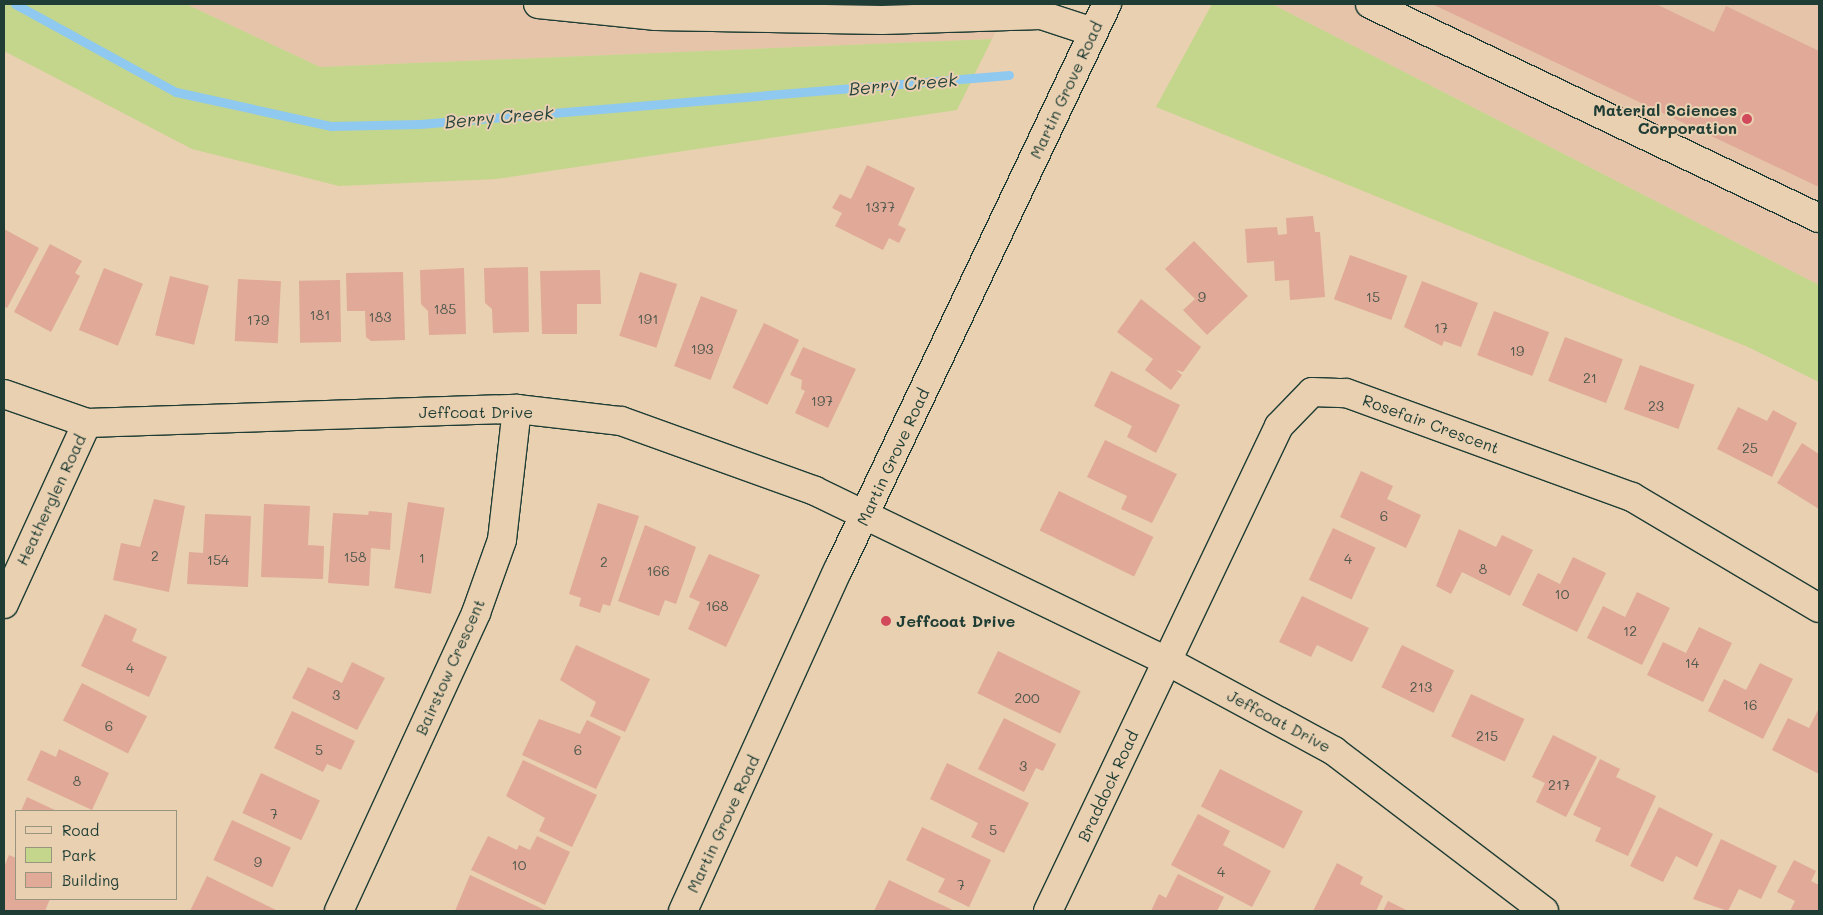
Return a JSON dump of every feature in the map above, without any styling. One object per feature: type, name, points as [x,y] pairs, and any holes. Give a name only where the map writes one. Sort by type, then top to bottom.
[{"type":"street","points":[[538,4],[658,10],[1002,10],[1041,15],[1094,32]]},
{"type":"street","name":"Martin Grove Road","points":[[683,911],[866,514],[1107,4]]},
{"type":"street","points":[[1370,4],[1819,218]]},
{"type":"street","name":"Rosefair Crescent","points":[[1167,661],[1279,426],[1312,392],[1346,393],[1632,497],[1819,608]]},
{"type":"street","name":"Jeffcoat Drive","points":[[4,394],[87,423],[517,409],[621,421],[721,454],[866,514],[1167,661],[1334,750],[1544,911]]},
{"type":"street","name":"Bairstow Crescent","points":[[339,911],[476,613],[502,540],[517,409]]},
{"type":"street","name":"Heatherglen Road","points":[[4,604],[87,423]]},
{"type":"street","name":"Braddock Road","points":[[1048,911],[1167,661]]},
{"type":"shaded area","points":[[186,4],[1010,4],[992,39],[320,67]]},
{"type":"shaded area","points":[[1272,4],[1819,4],[1819,285]]},
{"type":"green space","points":[[4,4],[186,4],[320,67],[992,39],[957,110],[496,179],[339,186],[192,149],[4,51]]},
{"type":"green space","points":[[1212,4],[1272,4],[1819,285],[1819,382],[1748,347],[1156,107]]},
{"type":"building","name":"Material Sciences Corporation","points":[[1432,4],[1656,4],[1714,32],[1726,6],[1819,51],[1819,187]]},
{"type":"building","points":[[867,165],[915,188],[898,225],[906,229],[899,243],[889,238],[883,250],[835,226],[842,213],[832,208],[840,194],[851,199]]},
{"type":"building","points":[[1313,216],[1315,232],[1320,232],[1325,297],[1290,300],[1289,280],[1275,281],[1274,261],[1247,263],[1245,229],[1277,227],[1278,235],[1287,234],[1286,218]]},
{"type":"building","points":[[4,229],[39,248],[7,308],[4,306]]},
{"type":"building","points":[[1194,241],[1248,296],[1207,335],[1183,310],[1195,299],[1165,269]]},
{"type":"building","points":[[50,244],[82,261],[75,273],[80,276],[51,332],[14,312]]},
{"type":"building","points":[[1350,255],[1407,276],[1391,320],[1334,299]]},
{"type":"building","points":[[528,267],[529,332],[493,333],[492,309],[485,303],[484,268]]},
{"type":"building","points":[[104,268],[143,284],[118,346],[79,330]]},
{"type":"building","points":[[464,268],[466,334],[429,335],[428,311],[421,304],[420,270]]},
{"type":"building","points":[[600,270],[601,304],[577,304],[577,334],[542,334],[540,271]]},
{"type":"building","points":[[403,272],[405,340],[371,341],[366,337],[365,311],[347,311],[346,273]]},
{"type":"building","points":[[640,272],[677,284],[656,348],[619,336]]},
{"type":"building","points":[[170,276],[209,286],[194,345],[155,335]]},
{"type":"building","points":[[238,279],[281,281],[278,343],[235,341]]},
{"type":"building","points":[[340,280],[341,342],[300,343],[299,281]]},
{"type":"building","points":[[1422,281],[1478,303],[1461,347],[1444,341],[1442,346],[1404,327]]},
{"type":"building","points":[[701,296],[737,310],[711,380],[674,366]]},
{"type":"building","points":[[1141,299],[1201,347],[1183,372],[1176,370],[1182,375],[1171,390],[1145,370],[1153,359],[1117,332]]},
{"type":"building","points":[[1494,311],[1549,332],[1532,376],[1477,355]]},
{"type":"building","points":[[764,323],[799,340],[767,405],[732,388]]},
{"type":"building","points":[[1565,337],[1623,359],[1606,403],[1548,381]]},
{"type":"building","points":[[803,347],[856,369],[828,428],[795,413],[805,391],[801,389],[802,380],[790,375]]},
{"type":"building","points":[[1640,365],[1695,385],[1678,429],[1624,409]]},
{"type":"building","points":[[1111,371],[1180,405],[1156,453],[1127,437],[1132,426],[1094,406]]},
{"type":"building","points":[[1738,407],[1767,421],[1773,410],[1797,423],[1772,477],[1717,449]]},
{"type":"building","points":[[1105,440],[1177,474],[1152,523],[1121,509],[1127,496],[1087,477]]},
{"type":"building","points":[[1802,443],[1819,454],[1819,509],[1777,483]]},
{"type":"building","points":[[1361,471],[1393,486],[1387,499],[1421,515],[1406,548],[1340,517]]},
{"type":"building","points":[[1059,491],[1153,537],[1134,577],[1040,531]]},
{"type":"building","points":[[154,499],[185,506],[169,592],[113,580],[121,543],[140,547]]},
{"type":"building","points":[[408,502],[445,508],[431,594],[394,588]]},
{"type":"building","points":[[598,503],[639,516],[610,606],[603,604],[600,613],[579,606],[581,598],[569,594]]},
{"type":"building","points":[[264,504],[310,506],[308,545],[324,546],[323,579],[261,577]]},
{"type":"building","points":[[369,511],[392,513],[390,550],[371,548],[369,586],[328,583],[333,513],[368,515]]},
{"type":"building","points":[[205,514],[251,516],[248,587],[187,584],[189,552],[203,553]]},
{"type":"building","points":[[645,525],[696,547],[676,604],[665,600],[659,616],[618,601]]},
{"type":"building","points":[[1333,528],[1376,548],[1352,600],[1309,580]]},
{"type":"building","points":[[1459,529],[1496,547],[1502,535],[1533,550],[1510,596],[1462,572],[1451,594],[1436,586]]},
{"type":"building","points":[[709,554],[760,575],[726,647],[688,629],[700,602],[689,597]]},
{"type":"building","points":[[1573,557],[1606,573],[1577,632],[1522,605],[1538,573],[1560,584]]},
{"type":"building","points":[[1637,592],[1670,608],[1642,665],[1587,638],[1603,606],[1625,617]]},
{"type":"building","points":[[1302,596],[1369,628],[1352,662],[1317,645],[1311,657],[1279,642]]},
{"type":"building","points":[[105,614],[137,629],[132,641],[167,657],[149,697],[81,666]]},
{"type":"building","points":[[1699,627],[1732,643],[1703,702],[1647,675],[1663,642],[1686,653]]},
{"type":"building","points":[[576,645],[650,679],[625,732],[590,716],[596,702],[560,680]]},
{"type":"building","points":[[1402,645],[1454,670],[1434,713],[1381,687]]},
{"type":"building","points":[[998,651],[1081,691],[1060,734],[977,693]]},
{"type":"building","points":[[352,662],[385,678],[357,730],[292,698],[308,667],[342,683]]},
{"type":"building","points":[[1760,663],[1793,679],[1763,739],[1708,711],[1724,679],[1746,690]]},
{"type":"building","points":[[82,683],[147,716],[128,754],[63,720]]},
{"type":"building","points":[[1471,694],[1524,719],[1505,762],[1451,737]]},
{"type":"building","points":[[1819,708],[1819,774],[1772,750],[1788,718],[1809,728]]},
{"type":"building","points":[[292,711],[355,741],[341,770],[327,764],[323,772],[274,748]]},
{"type":"building","points":[[1004,718],[1056,744],[1043,771],[1036,768],[1024,792],[978,769]]},
{"type":"building","points":[[539,719],[580,734],[587,720],[621,737],[596,789],[522,755]]},
{"type":"building","points":[[1553,735],[1597,757],[1566,817],[1536,802],[1545,783],[1532,777]]},
{"type":"building","points":[[59,749],[109,773],[92,810],[27,780],[41,750],[56,757]]},
{"type":"building","points":[[1600,759],[1620,769],[1616,777],[1656,796],[1628,856],[1595,841],[1601,828],[1573,815]]},
{"type":"building","points":[[523,760],[597,795],[572,847],[539,831],[545,818],[506,796]]},
{"type":"building","points":[[947,763],[1029,803],[1004,853],[971,837],[978,823],[930,799]]},
{"type":"building","points":[[1220,769],[1303,811],[1284,849],[1201,806]]},
{"type":"building","points":[[261,773],[320,800],[301,840],[242,813]]},
{"type":"building","points":[[27,797],[55,810],[21,810]]},
{"type":"building","points":[[1659,807],[1713,834],[1697,867],[1676,856],[1663,882],[1630,866]]},
{"type":"building","points":[[1198,814],[1230,831],[1223,845],[1271,871],[1252,907],[1171,865]]},
{"type":"building","points":[[232,820],[291,847],[272,887],[213,860]]},
{"type":"building","points":[[922,827],[991,860],[969,907],[938,892],[945,879],[906,860]]},
{"type":"building","points":[[488,836],[517,850],[519,845],[530,850],[537,836],[570,852],[545,905],[471,870]]},
{"type":"building","points":[[1721,839],[1777,866],[1761,899],[1739,889],[1728,911],[1693,899]]},
{"type":"building","points":[[9,855],[15,858],[15,900],[50,900],[45,911],[4,911],[4,867]]},
{"type":"building","points":[[1794,860],[1816,871],[1811,881],[1819,885],[1819,911],[1790,911],[1795,901],[1777,892]]},
{"type":"building","points":[[1337,863],[1363,877],[1360,884],[1383,896],[1376,911],[1313,911]]},
{"type":"building","points":[[1178,874],[1224,897],[1217,911],[1151,911],[1159,894],[1166,898]]},
{"type":"building","points":[[470,875],[547,911],[455,911]]},
{"type":"building","points":[[207,876],[276,910],[276,911],[190,911]]},
{"type":"building","points":[[889,880],[929,899],[955,911],[874,911]]},
{"type":"building","points":[[1388,901],[1408,911],[1383,911]]},
{"type":"waterway","name":"Berry Creek","points":[[15,4],[176,92],[331,126],[420,124],[1009,75]]},
{"type":"place","name":"Material Sciences Corporation","points":[[1747,119]]},
{"type":"place","name":"Jeffcoat Drive","points":[[886,621]]}]
